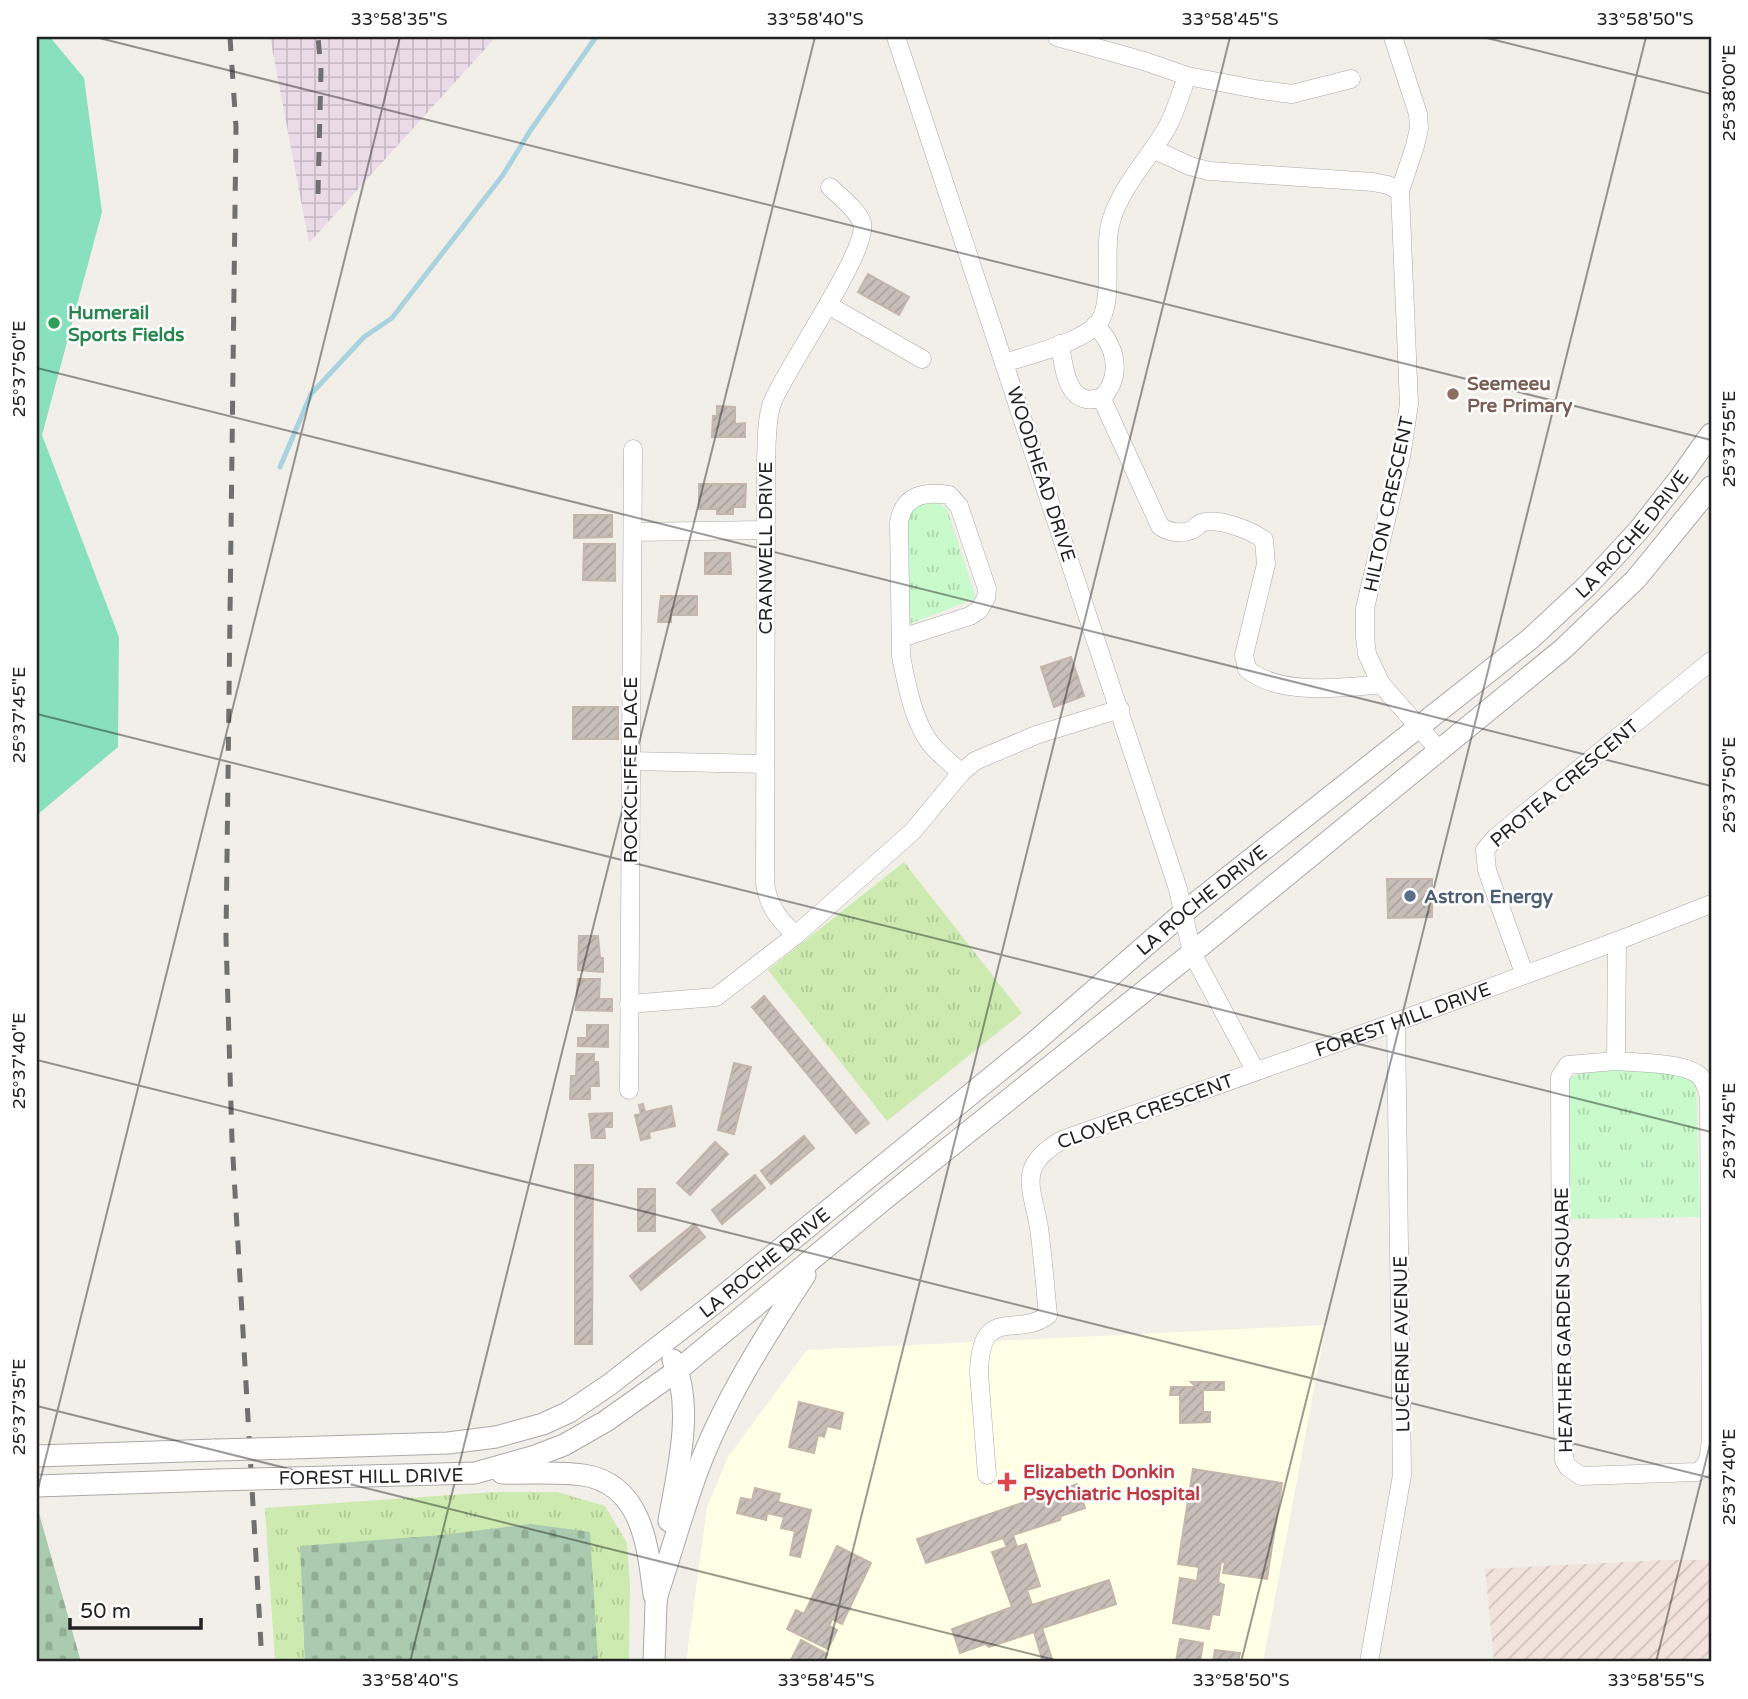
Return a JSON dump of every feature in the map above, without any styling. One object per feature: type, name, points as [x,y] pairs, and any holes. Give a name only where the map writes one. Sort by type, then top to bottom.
[{"type":"street","name":"WOODHEAD DRIVE","points":[[896,37],[1120,709],[1178,889],[1182,913]]},
{"type":"street","points":[[1057,37],[1187,76],[1261,90],[1292,93],[1351,79]]},
{"type":"street","name":"HILTON CRESCENT","points":[[1393,37],[1418,114],[1419,128],[1401,191],[1409,404],[1401,457],[1365,608],[1367,654],[1381,684],[1438,750]]},
{"type":"street","points":[[1004,363],[1060,344],[1101,319],[1112,217],[1168,126],[1187,76]]},
{"type":"street","points":[[1153,149],[1190,166],[1209,171],[1373,182],[1401,191]]},
{"type":"street","name":"CRANWELL DRIVE","points":[[796,935],[780,920],[766,894],[767,435],[772,405],[778,391],[828,305],[862,236],[862,223],[856,212],[830,187]]},
{"type":"street","points":[[828,305],[922,359]]},
{"type":"street","points":[[1060,344],[1066,380],[1073,392],[1088,398],[1101,397],[1110,389],[1115,360],[1112,346],[1095,325]]},
{"type":"street","points":[[1101,397],[1164,530],[1181,533],[1202,523],[1218,523],[1256,533],[1264,540],[1266,564],[1244,655],[1248,669],[1264,680],[1294,686],[1333,688],[1381,684]]},
{"type":"street","name":"LA ROCHE DRIVE","points":[[665,1342],[1035,1041],[1182,913],[1530,639],[1587,586],[1638,531],[1711,434]]},
{"type":"street","name":"ROCKCLIFFE PLACE","points":[[629,1090],[633,449]]},
{"type":"street","name":"LA ROCHE DRIVE","points":[[678,1370],[882,1201],[1192,953],[1563,649],[1636,579],[1711,487]]},
{"type":"street","points":[[901,638],[970,616],[979,610],[986,598],[985,580],[959,506],[949,495],[917,495],[904,506],[900,514],[901,638],[905,676],[924,734],[933,747],[961,773]]},
{"type":"street","points":[[633,532],[765,530]]},
{"type":"street","name":"PROTEA CRESCENT","points":[[1524,973],[1487,870],[1485,849],[1496,837],[1711,660]]},
{"type":"street","points":[[629,1004],[716,998],[796,935],[913,831],[961,773],[975,761],[1036,735],[1120,709]]},
{"type":"street","points":[[629,761],[765,764]]},
{"type":"street","name":"FOREST HILL DRIVE","points":[[1255,1070],[1396,1022],[1711,904]]},
{"type":"street","points":[[1182,913],[1192,953],[1255,1070]]},
{"type":"street","points":[[1616,1061],[1617,941]]},
{"type":"street","name":"LUCERNE AVENUE","points":[[1369,1662],[1402,1475],[1396,1022]]},
{"type":"street","name":"HEATHER GARDEN SQUARE","points":[[1616,1061],[1698,1074],[1709,1097],[1711,1435],[1708,1461],[1703,1469],[1581,1476],[1568,1467],[1564,1460],[1560,1077],[1568,1065],[1616,1061]]},
{"type":"street","name":"CLOVER CRESCENT","points":[[986,1475],[979,1359],[984,1342],[993,1331],[1007,1325],[1040,1322],[1048,1315],[1038,1226],[1030,1184],[1039,1156],[1062,1140],[1255,1070]]},
{"type":"street","points":[[656,1599],[698,1471],[727,1405],[762,1341],[815,1258]]},
{"type":"street","points":[[654,1662],[656,1599],[682,1433],[678,1370],[665,1342]]},
{"type":"street","name":"FOREST HILL DRIVE","points":[[37,1456],[476,1441],[543,1424],[569,1412],[665,1342]]},
{"type":"street","name":"FOREST HILL DRIVE","points":[[37,1486],[475,1473],[564,1445],[606,1421],[678,1370]]},
{"type":"street","points":[[475,1473],[572,1474],[600,1479],[614,1487],[626,1498],[640,1521],[656,1599]]},
{"type":"shaded area","points":[[270,37],[496,37],[309,243]]},
{"type":"shaded area","name":"Elizabeth Donkin Psychiatric Hospital","points":[[1326,1325],[1263,1662],[686,1662],[707,1507],[728,1457],[807,1350]]},
{"type":"shaded area","points":[[1711,1560],[1711,1662],[1494,1662],[1485,1569]]},
{"type":"green space","name":"Humerail Sports Fields","points":[[37,37],[50,37],[84,78],[102,212],[42,435],[119,637],[118,747],[37,815]]},
{"type":"green space","points":[[935,500],[947,509],[976,598],[907,625],[906,510]]},
{"type":"green space","points":[[904,862],[1022,1013],[887,1121],[768,970]]},
{"type":"green space","points":[[1615,1065],[1696,1078],[1700,1217],[1563,1219],[1564,1078]]},
{"type":"green space","points":[[494,1492],[557,1492],[605,1506],[627,1543],[630,1584],[629,1662],[275,1662],[265,1508]]},
{"type":"green space","points":[[37,1506],[81,1662],[37,1662]]},
{"type":"green space","points":[[531,1524],[590,1532],[598,1662],[305,1662],[300,1546],[442,1535]]},
{"type":"building","points":[[868,274],[909,297],[899,315],[858,292]]},
{"type":"building","points":[[717,406],[735,407],[735,424],[745,423],[745,437],[712,437],[713,416],[717,416]]},
{"type":"building","points":[[699,484],[746,484],[745,507],[733,507],[733,514],[717,514],[717,509],[699,509]]},
{"type":"building","points":[[574,515],[612,515],[612,537],[574,538]]},
{"type":"building","points":[[584,544],[615,544],[615,581],[583,580]]},
{"type":"building","points":[[705,553],[730,553],[731,574],[705,574]]},
{"type":"building","points":[[661,596],[697,596],[697,615],[671,615],[671,622],[658,622]]},
{"type":"building","points":[[1071,657],[1084,696],[1054,707],[1041,667]]},
{"type":"building","points":[[573,707],[618,707],[618,739],[573,739]]},
{"type":"building","points":[[1387,879],[1432,879],[1432,917],[1388,918]]},
{"type":"building","points":[[579,936],[598,936],[603,972],[578,970]]},
{"type":"building","points":[[578,979],[600,979],[599,999],[612,999],[612,1011],[576,1010]]},
{"type":"building","points":[[764,996],[869,1123],[856,1133],[752,1007]]},
{"type":"building","points":[[587,1025],[608,1025],[608,1047],[578,1046],[578,1038],[587,1038]]},
{"type":"building","points":[[577,1054],[594,1054],[594,1062],[598,1062],[599,1086],[590,1086],[590,1099],[570,1099],[571,1076],[576,1076]]},
{"type":"building","points":[[734,1063],[751,1067],[734,1134],[718,1130]]},
{"type":"building","points":[[643,1104],[645,1112],[671,1106],[675,1126],[649,1132],[650,1138],[641,1140],[635,1115],[641,1114],[639,1105]]},
{"type":"building","points":[[612,1113],[612,1127],[604,1127],[605,1138],[592,1138],[589,1114]]},
{"type":"building","points":[[804,1136],[814,1148],[771,1184],[761,1171]]},
{"type":"building","points":[[715,1142],[728,1154],[690,1195],[677,1183]]},
{"type":"building","points":[[575,1165],[593,1165],[592,1344],[575,1344]]},
{"type":"building","points":[[755,1175],[765,1188],[722,1224],[712,1210]]},
{"type":"building","points":[[638,1189],[655,1189],[655,1231],[638,1231]]},
{"type":"building","points":[[694,1224],[705,1237],[641,1290],[630,1276]]},
{"type":"building","points":[[1191,1382],[1224,1382],[1224,1390],[1203,1390],[1203,1412],[1210,1412],[1210,1422],[1180,1423],[1180,1395],[1170,1395],[1171,1387],[1196,1387]]},
{"type":"building","points":[[799,1402],[843,1413],[840,1429],[827,1426],[824,1437],[818,1435],[814,1453],[789,1447]]},
{"type":"building","points":[[1193,1469],[1282,1483],[1267,1579],[1223,1573],[1225,1562],[1221,1562],[1218,1582],[1224,1585],[1219,1615],[1212,1614],[1209,1629],[1173,1623],[1180,1578],[1197,1581],[1199,1567],[1178,1564]]},
{"type":"building","points":[[1077,1484],[1085,1508],[1061,1516],[1060,1520],[1013,1535],[1017,1547],[1026,1544],[1040,1586],[1027,1590],[1032,1605],[1109,1580],[1116,1604],[1042,1628],[1053,1662],[1043,1662],[1034,1632],[989,1647],[985,1644],[960,1653],[952,1629],[1012,1607],[992,1552],[1007,1547],[1003,1538],[926,1563],[917,1539]]},
{"type":"building","points":[[755,1488],[780,1494],[778,1502],[811,1510],[800,1557],[790,1555],[795,1531],[781,1528],[784,1517],[767,1513],[766,1520],[737,1513],[741,1498],[752,1500]]},
{"type":"building","points":[[837,1546],[871,1563],[842,1624],[832,1619],[829,1626],[837,1630],[828,1649],[787,1629],[796,1610],[804,1614]]},
{"type":"building","points":[[1180,1639],[1203,1643],[1200,1662],[1176,1662]]},
{"type":"building","points":[[801,1640],[827,1654],[823,1662],[790,1662]]},
{"type":"building","points":[[1215,1650],[1240,1653],[1238,1662],[1213,1662]]},
{"type":"waterway","points":[[280,467],[311,394],[364,337],[392,318],[503,175],[530,131],[596,37]]},
{"type":"railway","points":[[230,37],[236,127],[226,938],[232,1140],[262,1662]]},
{"type":"railway","points":[[318,37],[321,71],[318,194]]},
{"type":"place","name":"Humerail Sports Fields","points":[[54,323]]},
{"type":"place","name":"Seemeeu Pre Primary","points":[[1453,394]]},
{"type":"place","name":"Astron Energy","points":[[1410,896]]},
{"type":"place","name":"Elizabeth Donkin Psychiatric Hospital","points":[[1007,1482]]}]
